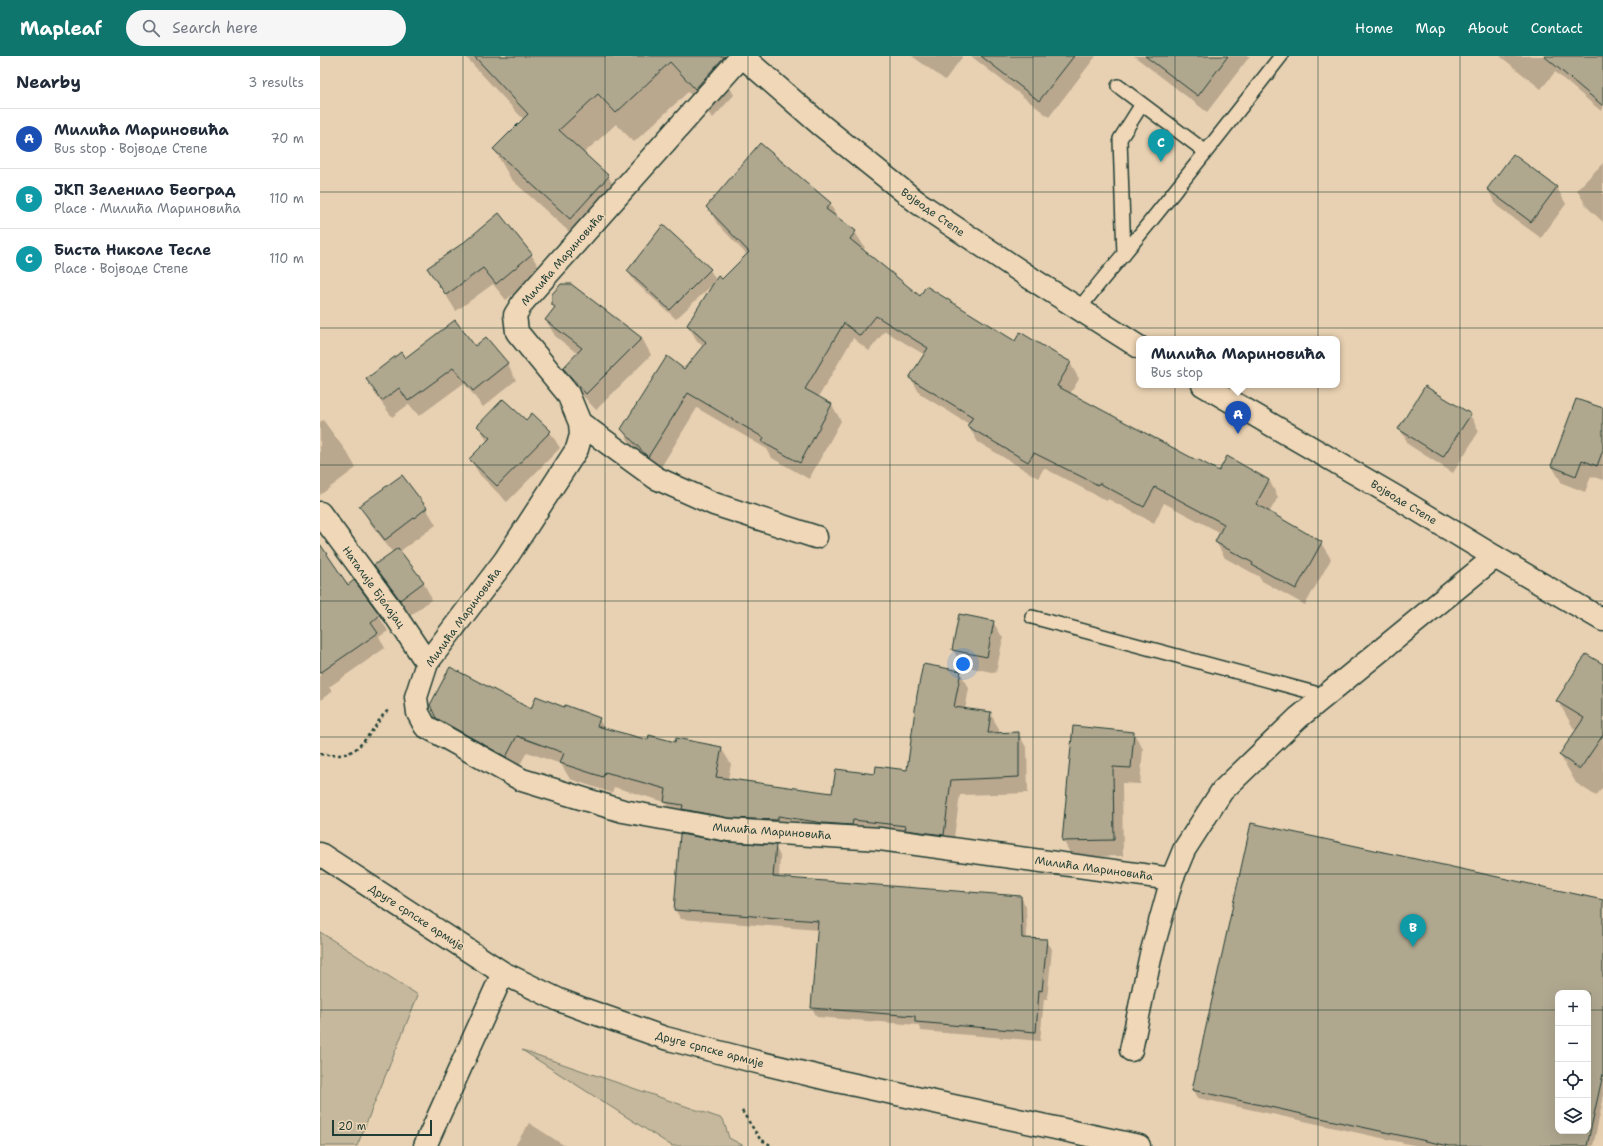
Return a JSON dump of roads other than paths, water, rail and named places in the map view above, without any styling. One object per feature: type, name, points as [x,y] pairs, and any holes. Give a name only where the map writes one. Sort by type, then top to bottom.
[{"type":"street","name":"Војводе Степе","points":[[742,56],[821,126],[917,202],[1032,279],[1080,308],[1136,345]]},
{"type":"street","name":"Милића Мариновића","points":[[742,56],[523,302],[515,315],[517,332],[568,394],[580,423],[581,435],[577,449],[505,560],[427,662],[416,697],[418,713],[425,726],[522,780],[623,811],[728,830],[880,839],[1172,879]]},
{"type":"street","name":"Војводе Степе","points":[[1208,388],[1603,620]]},
{"type":"street","points":[[580,423],[656,478],[714,504],[816,537]]},
{"type":"street","name":"Наталије Бјелајац","points":[[320,513],[391,609],[427,662]]},
{"type":"street","points":[[1131,1050],[1151,954],[1172,879],[1184,850],[1222,790],[1298,718],[1495,557]]},
{"type":"street","name":"Друге српске армије","points":[[320,854],[504,973],[559,1000],[665,1038],[832,1080],[1139,1146]]},
{"type":"street","points":[[425,1146],[504,973]]},
{"type":"lane","points":[[1080,308],[1099,282],[1124,255],[1281,56]]},
{"type":"lane","points":[[1118,86],[1206,152]]},
{"type":"lane","points":[[1124,255],[1120,139],[1142,104]]},
{"type":"lane","points":[[1032,617],[1326,696]]},
{"type":"place","name":"Биста Николе Тесле","points":[[1161,162]]},
{"type":"place","name":"Милића Мариновића","points":[[1238,434]]},
{"type":"place","name":"ЈКП Зеленило Београд","points":[[1413,947]]}]
